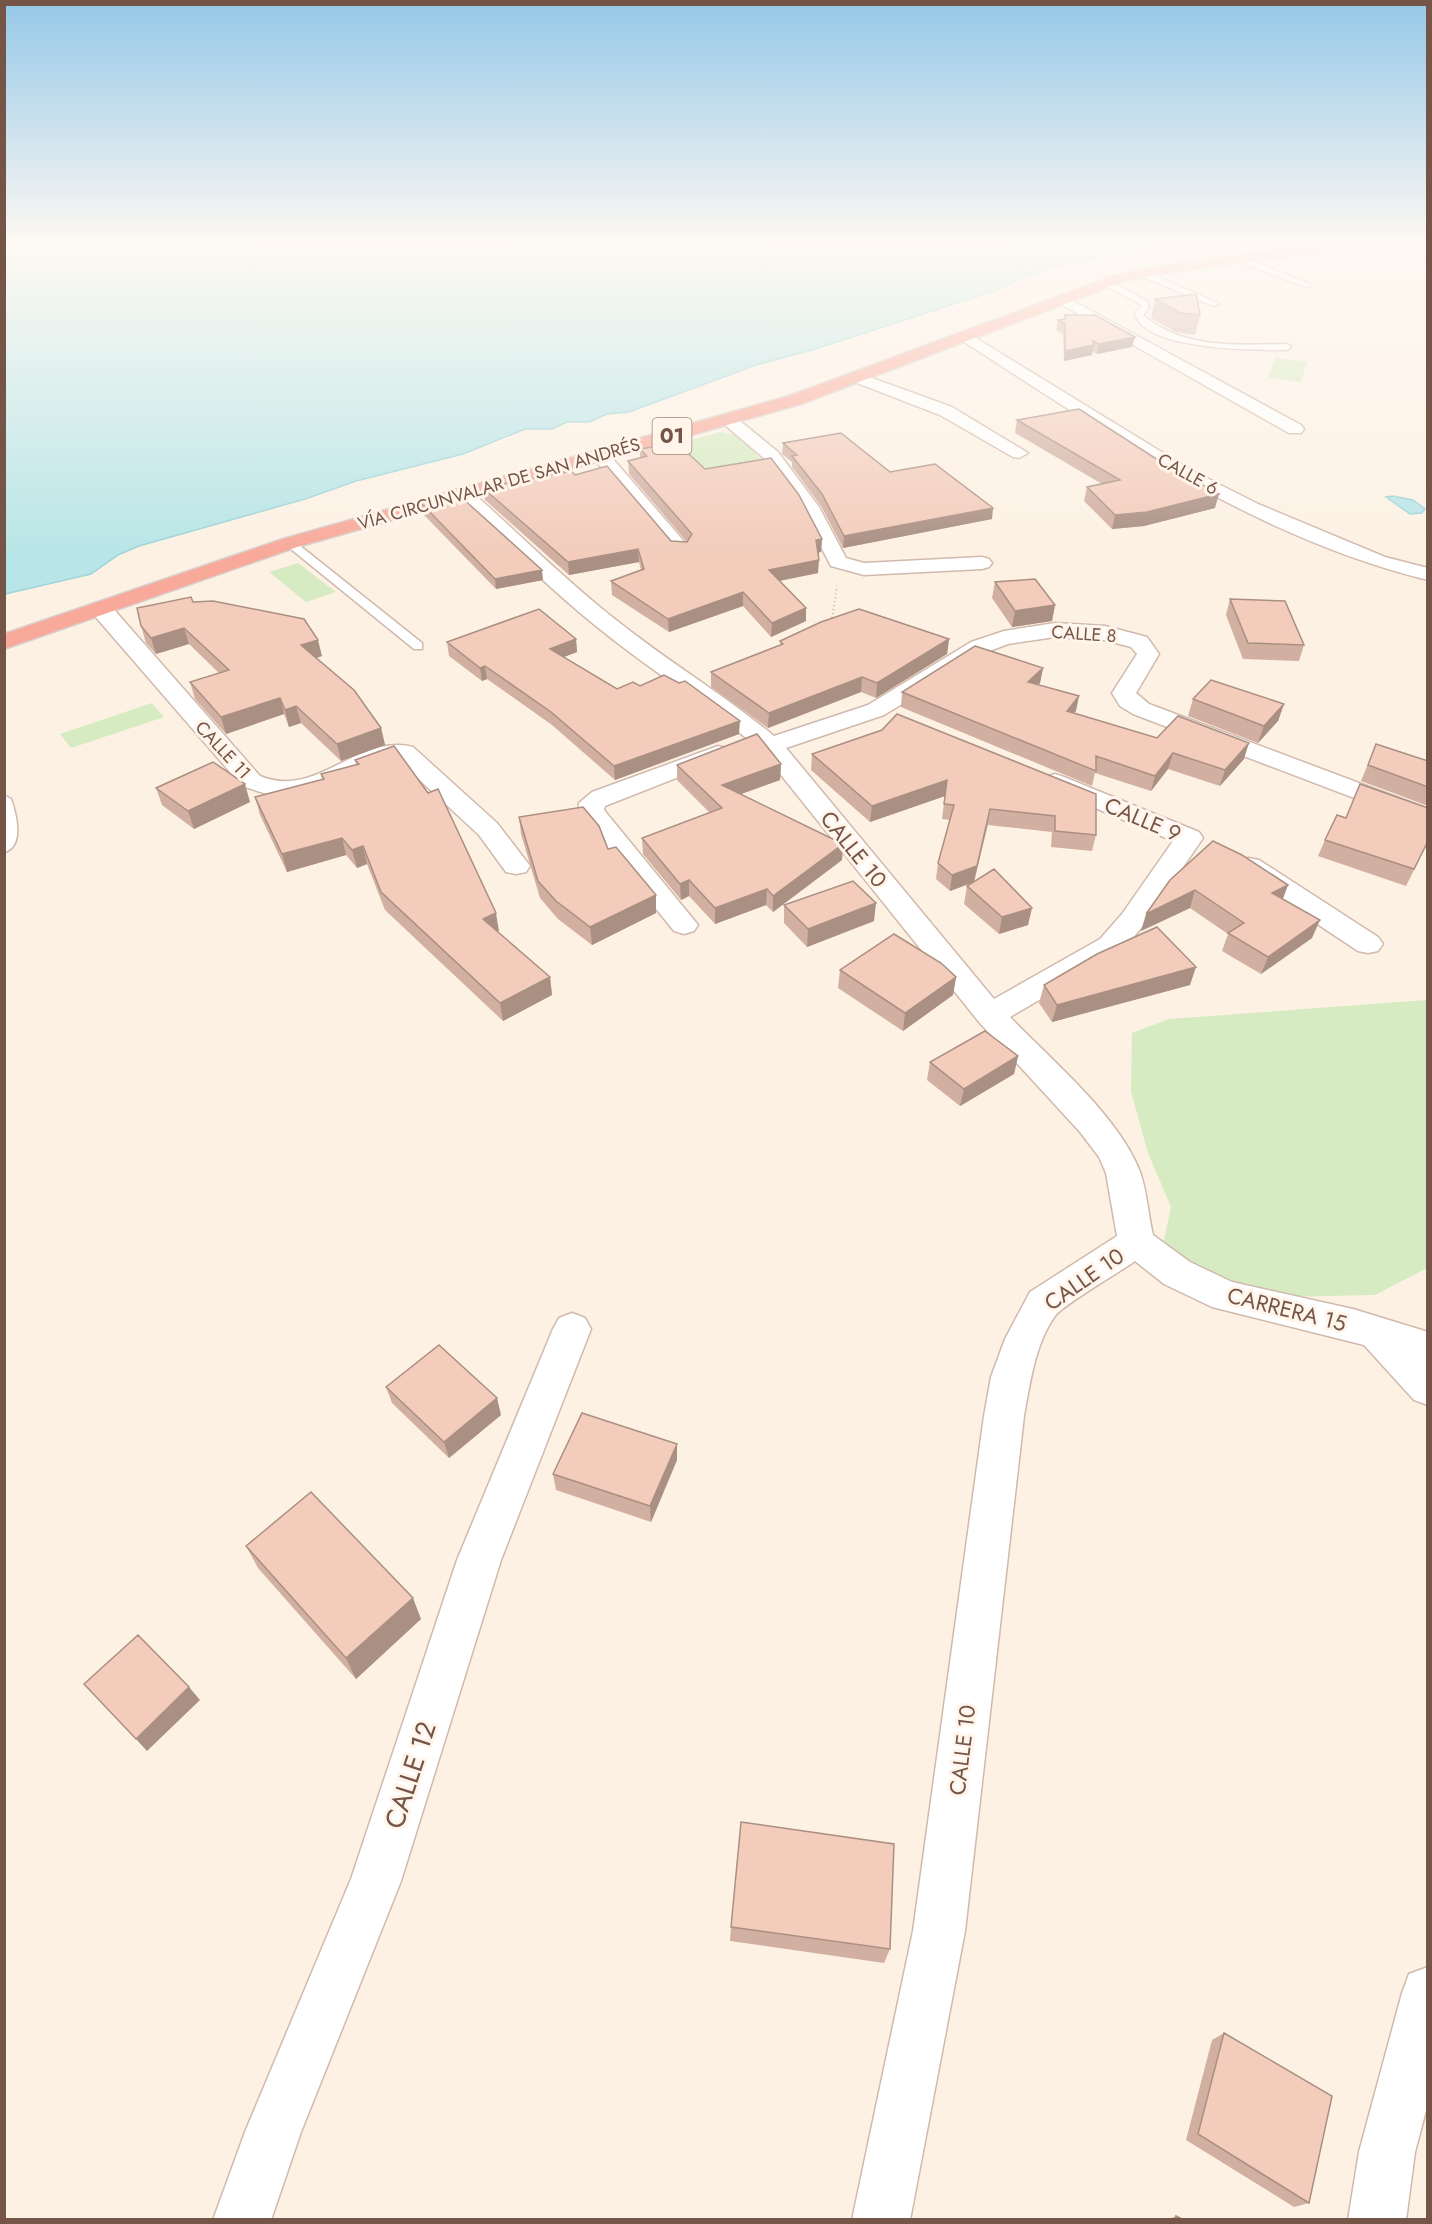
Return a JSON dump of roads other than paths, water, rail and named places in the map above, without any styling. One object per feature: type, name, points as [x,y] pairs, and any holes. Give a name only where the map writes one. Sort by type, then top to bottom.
[{"type":"highway","name":"VÍA CIRCUNVALAR DE SAN ANDRÉS","points":[[4,642],[102,610],[290,543],[728,420],[858,378],[935,349]]},
{"type":"street","name":"CALLE 6","points":[[985,349],[1184,474],[1251,508],[1378,561],[1428,574]]},
{"type":"street","points":[[1151,349],[1295,429]]},
{"type":"street","points":[[858,378],[945,411],[1019,453]]},
{"type":"street","points":[[728,420],[772,456],[809,507],[838,562],[847,567],[864,569],[982,563]]},
{"type":"street","points":[[601,456],[680,549]]},
{"type":"street","name":"CALLE 10","points":[[463,494],[593,612],[700,681],[764,741],[990,1015],[1092,1123],[1113,1151],[1123,1173],[1136,1242],[1043,1302],[1024,1339],[1011,1377],[1004,1416],[939,1931],[881,2220]]},
{"type":"street","name":"CALLE 11","points":[[102,610],[251,781],[266,788],[289,791],[303,789],[387,753],[404,752],[488,829],[516,866]]},
{"type":"street","name":"CALLE 8","points":[[684,925],[591,811],[592,803],[601,797],[764,741],[876,710],[979,647],[1004,638],[1055,630],[1105,633],[1129,638],[1146,647],[1148,654],[1124,693],[1128,701],[1134,705],[1428,818]]},
{"type":"street","points":[[876,710],[909,723]]},
{"type":"street","name":"CALLE 9","points":[[990,1015],[1110,946],[1127,931],[1169,863],[1190,838],[1029,772]]},
{"type":"street","points":[[1190,838],[1223,852],[1368,944]]},
{"type":"street","name":"CARRERA 15","points":[[1136,1242],[1177,1273],[1225,1296],[1353,1325],[1377,1333],[1428,1388]]},
{"type":"street","name":"CALLE 12","points":[[242,2220],[273,2132],[376,1881],[478,1560],[572,1329]]},
{"type":"street","points":[[1377,1333],[1428,1348]]},
{"type":"street","points":[[1377,2220],[1387,2152],[1428,1993]]},
{"type":"lane","points":[[290,543],[418,646]]},
{"type":"lane","points":[[4,799],[10,819],[10,832],[4,848]]},
{"type":"water","points":[[5,349],[816,349],[756,365],[629,412],[607,414],[589,422],[567,422],[552,429],[525,429],[463,454],[356,481],[305,499],[139,546],[118,555],[91,574],[5,594]]},
{"type":"water","points":[[1386,497],[1413,500],[1425,509],[1422,513],[1410,514]]}]
